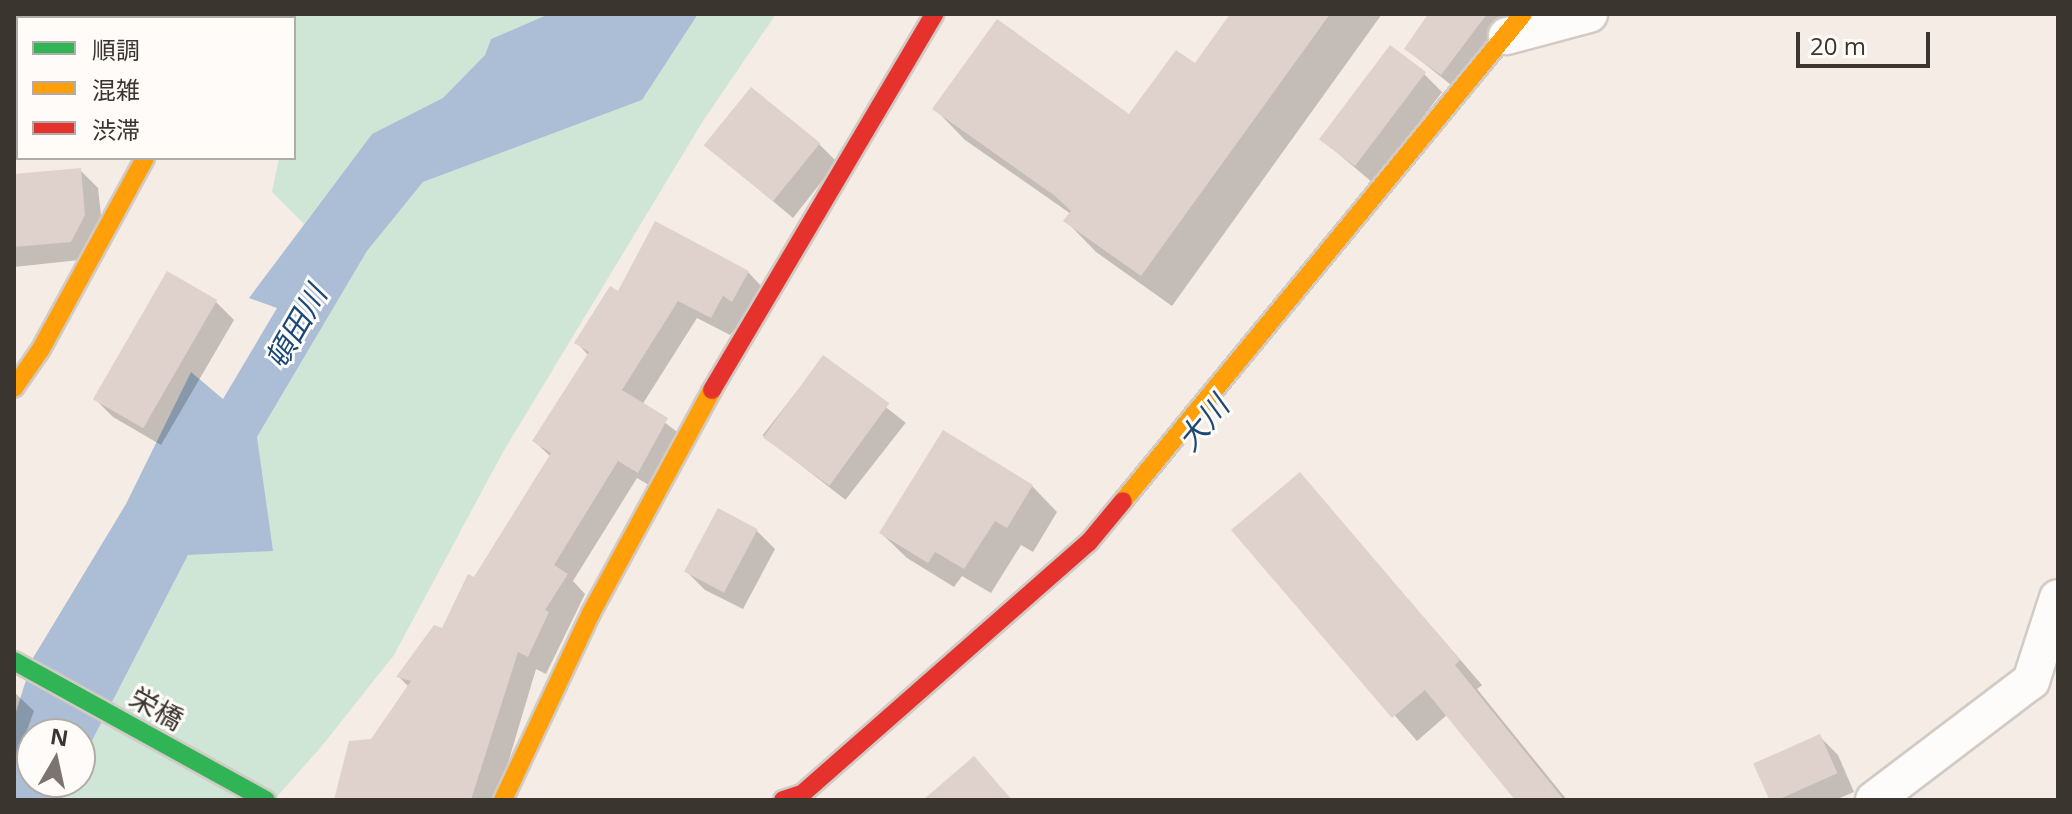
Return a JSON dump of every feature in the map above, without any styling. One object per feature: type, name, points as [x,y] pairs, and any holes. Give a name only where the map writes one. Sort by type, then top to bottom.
[{"type":"street","points":[[503,800],[591,613],[711,391],[934,14]]},
{"type":"street","points":[[797,798],[1089,542],[1515,25],[1589,14]]},
{"type":"street","points":[[14,388],[41,349],[144,160]]},
{"type":"street","points":[[1874,800],[2031,681],[2058,598]]},
{"type":"street","name":"栄橋","points":[[17,663],[266,800]]},
{"type":"green space","points":[[549,14],[491,39],[485,55],[443,99],[372,134],[304,224],[272,192],[279,160],[296,160],[295,16]]},
{"type":"green space","points":[[698,14],[776,14],[703,121],[503,452],[394,655],[321,747],[274,800],[62,800],[96,798],[96,733],[188,555],[272,551],[257,437],[367,251],[423,182],[642,100]]},
{"type":"water","name":"頓田川","points":[[549,14],[698,14],[642,100],[423,182],[367,251],[257,437],[273,551],[188,555],[96,733],[96,718],[16,718],[16,798],[63,798],[14,800],[14,718],[33,658],[126,504],[191,372],[223,399],[277,308],[249,298],[372,134],[443,98],[485,55],[491,39]]},
{"type":"building","points":[[1230,14],[1330,14],[1141,276],[1063,221],[1071,211],[1055,196],[932,109],[997,19],[1129,114],[1176,50],[1195,63]]},
{"type":"building","points":[[1428,14],[1487,14],[1441,75],[1404,49]]},
{"type":"building","points":[[1390,45],[1426,72],[1355,166],[1319,139]]},
{"type":"building","points":[[751,87],[820,143],[773,201],[704,145]]},
{"type":"building","points":[[81,168],[85,215],[71,242],[14,247],[14,174]]},
{"type":"building","points":[[655,221],[749,271],[732,302],[723,296],[711,318],[678,301],[622,390],[668,418],[638,473],[618,461],[554,565],[568,574],[545,610],[549,612],[528,657],[518,652],[471,800],[334,800],[349,741],[371,739],[411,681],[396,677],[434,625],[442,628],[468,574],[474,577],[551,453],[532,441],[589,352],[574,343],[610,286],[618,291]]},
{"type":"building","points":[[167,271],[217,300],[143,428],[93,399]]},
{"type":"building","points":[[823,355],[889,403],[829,486],[763,438]]},
{"type":"building","points":[[943,430],[1033,485],[1007,528],[995,521],[964,569],[935,552],[928,563],[879,533]]},
{"type":"building","points":[[1300,472],[1460,660],[1455,665],[1564,800],[1515,800],[1425,690],[1392,718],[1231,530]]},
{"type":"building","points":[[718,508],[758,529],[724,593],[684,572]]},
{"type":"building","points":[[1820,734],[1837,773],[1777,800],[1769,800],[1753,764]]},
{"type":"building","points":[[974,756],[1012,800],[923,800]]},
{"type":"traffic: fast","points":[[14,661],[266,800]]},
{"type":"traffic: slow","points":[[1123,501],[1523,14]]},
{"type":"traffic: slow","points":[[14,388],[41,349],[144,160]]},
{"type":"traffic: slow","points":[[503,800],[591,613],[712,390]]},
{"type":"traffic: jam","points":[[712,390],[934,14]]},
{"type":"traffic: jam","points":[[783,800],[802,794],[1089,542],[1123,501]]},
{"type":"water label","name":"大川","points":[[1203,423]]}]
